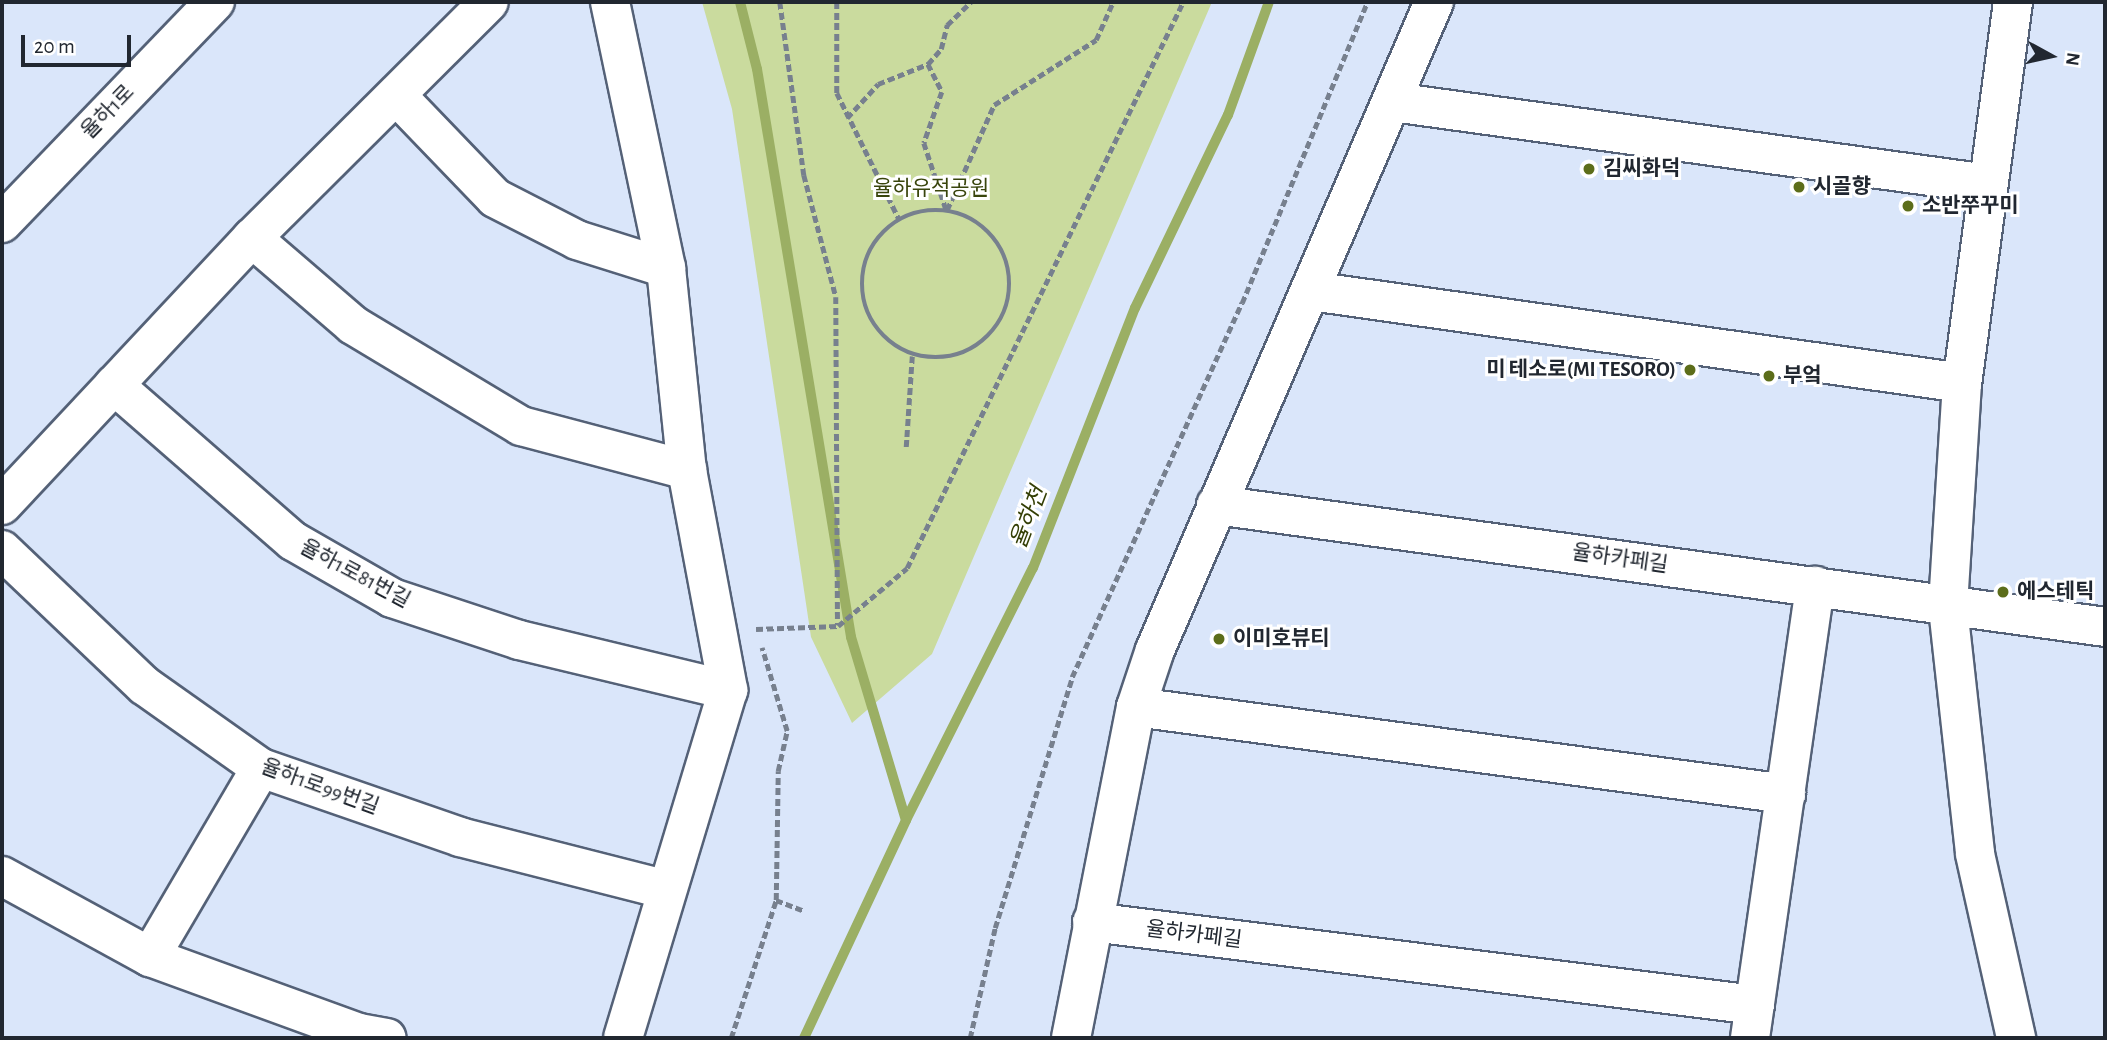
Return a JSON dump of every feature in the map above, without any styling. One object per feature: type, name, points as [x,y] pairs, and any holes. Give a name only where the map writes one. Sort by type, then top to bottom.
[{"type":"street","name":"율하1로","points":[[2,223],[215,2]]},
{"type":"street","points":[[2,505],[252,238],[489,2]]},
{"type":"street","points":[[610,2],[666,268],[687,470],[728,690],[664,889],[623,1038]]},
{"type":"street","points":[[1071,1038],[1136,707],[1216,505],[1393,102],[1434,2]]},
{"type":"street","points":[[2013,2],[1962,383],[1948,608],[1975,854],[2016,1038]]},
{"type":"street","points":[[397,96],[495,198],[576,240],[666,268]]},
{"type":"street","points":[[1393,102],[1988,184]]},
{"type":"street","points":[[252,238],[353,325],[521,426],[687,470]]},
{"type":"street","points":[[1311,291],[1962,383]]},
{"type":"street","name":"율하1로81번길","points":[[114,385],[293,541],[392,598],[519,640],[728,690]]},
{"type":"street","name":"율하카페길","points":[[1092,922],[1753,1022],[1815,586],[1216,505]]},
{"type":"street","name":"율하1로99번길","points":[[2,550],[145,686],[261,768],[460,837],[664,889]]},
{"type":"street","points":[[1815,586],[1948,608],[2105,627]]},
{"type":"street","points":[[1136,707],[1786,794]]},
{"type":"street","points":[[150,957],[261,768]]},
{"type":"street","points":[[2,876],[150,957],[359,1033],[387,1038]]},
{"type":"path","points":[[780,2],[804,175],[836,298],[838,626]]},
{"type":"path","points":[[837,2],[837,93],[899,219]]},
{"type":"path","points":[[847,118],[878,84],[928,64],[941,49],[947,25],[971,2]]},
{"type":"path","points":[[947,210],[994,105],[1096,40],[1113,2]]},
{"type":"path","points":[[756,629],[838,626],[907,568],[1183,2]]},
{"type":"path","points":[[970,1038],[995,928],[1072,677],[1242,303],[1367,2]]},
{"type":"path","points":[[928,64],[942,92],[924,143],[947,210]]},
{"type":"path","points":[[922,210],[947,210],[971,217],[990,232],[1004,253],[1009,302],[999,325],[961,355],[912,356],[874,326],[864,304],[867,256],[899,219],[922,210]]},
{"type":"path","points":[[906,447],[912,356]]},
{"type":"path","points":[[776,900],[805,911]]},
{"type":"green space","name":"율하유적공원","points":[[702,2],[1212,2],[932,654],[852,723],[811,637],[732,109]]},
{"type":"waterway","points":[[740,2],[757,69],[851,637],[906,820]]},
{"type":"waterway","name":"율하천","points":[[804,1038],[906,820],[1033,568],[1135,308],[1228,115],[1269,2]]},
{"type":"place","name":"김씨화덕","points":[[1589,169]]},
{"type":"place","name":"시골향","points":[[1799,187]]},
{"type":"place","name":"소반쭈꾸미","points":[[1908,206]]},
{"type":"place","name":"미 테소로(MI TESORO)","points":[[1690,370]]},
{"type":"place","name":"부엌","points":[[1769,376]]},
{"type":"place","name":"에스테틱","points":[[2003,592]]},
{"type":"place","name":"이미호뷰티","points":[[1219,639]]}]
